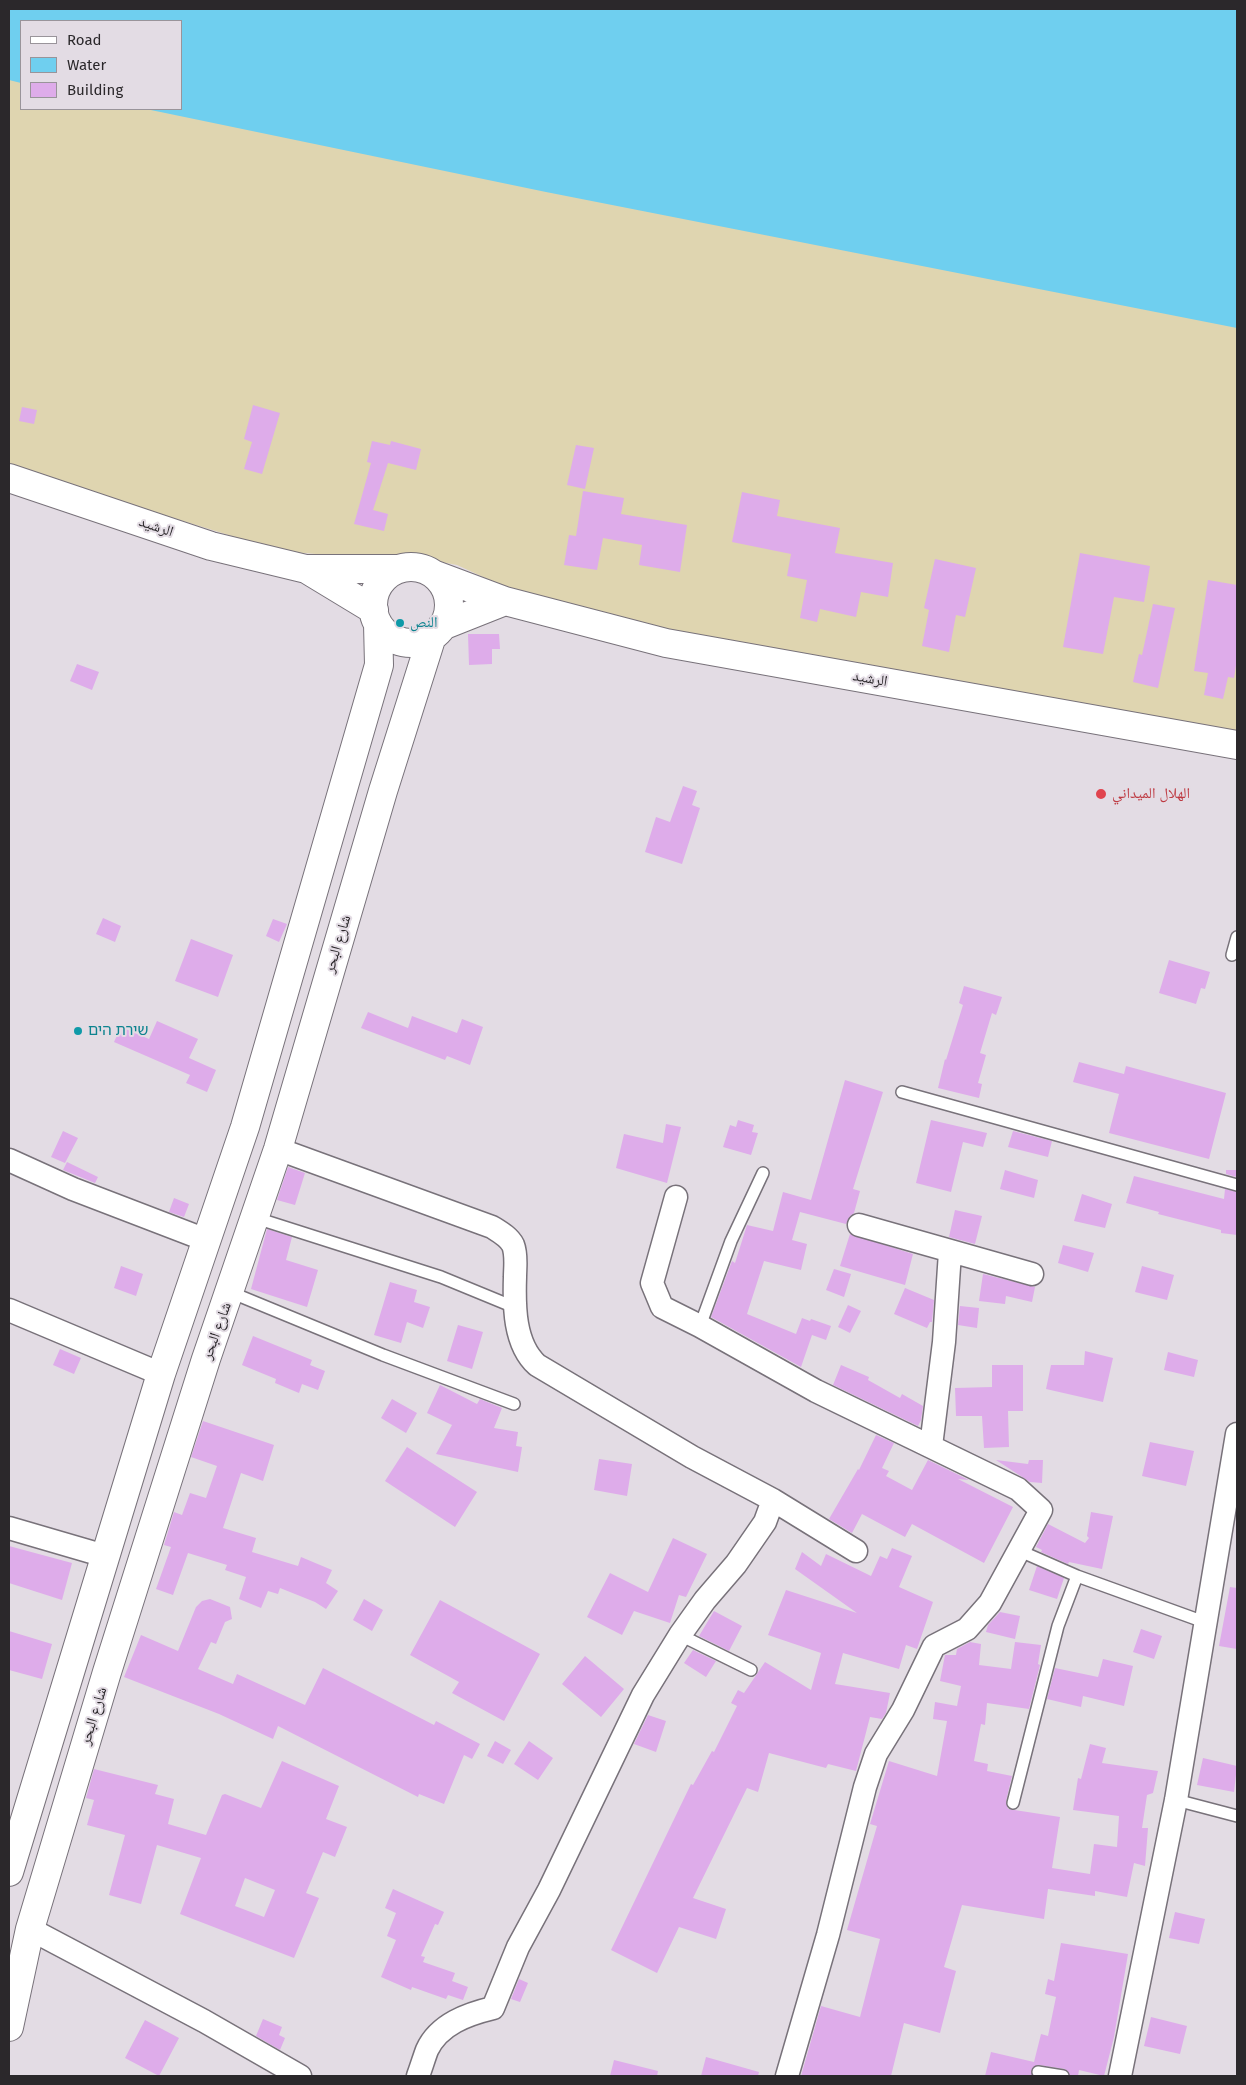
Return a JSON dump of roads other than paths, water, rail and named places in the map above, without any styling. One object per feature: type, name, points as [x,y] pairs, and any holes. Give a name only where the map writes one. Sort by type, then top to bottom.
[{"type":"main road","name":"الرشيد","points":[[9,478],[211,546],[306,570],[396,569]]},
{"type":"main road","points":[[9,1872],[161,1374],[245,1127],[379,665],[373,599],[385,576],[396,569],[421,568],[433,574],[442,582],[447,593],[449,605],[437,631]]},
{"type":"main road","name":"الرشيد","points":[[306,570],[376,617]]},
{"type":"main road","name":"الرشيد","points":[[433,574],[505,601],[666,642],[1237,745]]},
{"type":"main road","points":[[376,617],[386,633],[397,640],[421,641],[437,631],[505,601]]},
{"type":"main road","name":"شارع البحر","points":[[9,2027],[30,1929],[107,1672],[206,1359],[256,1218],[278,1149],[381,800],[437,631]]},
{"type":"street","points":[[278,1149],[492,1227],[503,1234],[513,1245],[516,1258],[514,1307],[527,1356],[537,1365],[692,1457],[773,1500],[856,1551]]},
{"type":"street","points":[[9,1160],[73,1188],[206,1240]]},
{"type":"street","points":[[676,1197],[652,1282],[662,1308],[700,1326],[816,1391],[1018,1489],[1041,1510],[990,1603],[967,1629],[934,1646],[903,1710],[876,1754],[864,1787],[828,1935],[787,2076]]},
{"type":"street","points":[[859,1224],[950,1252],[1032,1274]]},
{"type":"street","points":[[931,1446],[944,1342],[950,1252]]},
{"type":"street","points":[[9,1310],[161,1374]]},
{"type":"street","points":[[1120,2076],[1176,1800],[1237,1434]]},
{"type":"street","points":[[418,2076],[428,2048],[441,2032],[456,2020],[493,2008],[518,1947],[549,1890],[608,1763],[643,1695],[680,1635],[705,1600],[736,1564],[765,1522],[773,1500]]},
{"type":"street","points":[[9,1528],[105,1556]]},
{"type":"street","points":[[30,1929],[204,2021],[300,2076]]},
{"type":"lane","points":[[1232,955],[1237,937]]},
{"type":"lane","points":[[902,1092],[1237,1184]]},
{"type":"lane","points":[[700,1326],[731,1241],[763,1174]]},
{"type":"lane","points":[[256,1218],[440,1277],[514,1307]]},
{"type":"lane","points":[[230,1292],[384,1356],[514,1404]]},
{"type":"lane","points":[[1020,1551],[1077,1576],[1207,1623]]},
{"type":"lane","points":[[1012,1803],[1056,1634],[1077,1576]]},
{"type":"lane","points":[[680,1635],[751,1670]]},
{"type":"lane","points":[[1176,1800],[1237,1816]]},
{"type":"lane","points":[[1038,2072],[1062,2076]]},
{"type":"water","points":[[9,9],[1237,9],[1237,328],[546,192],[151,110],[182,110],[182,20],[20,20],[20,83],[9,80]]},
{"type":"place","name":"النص","points":[[400,623]]},
{"type":"place","name":"الهلال الميداني","points":[[1101,794]]},
{"type":"place","name":"שירת הים","points":[[78,1031]]}]
